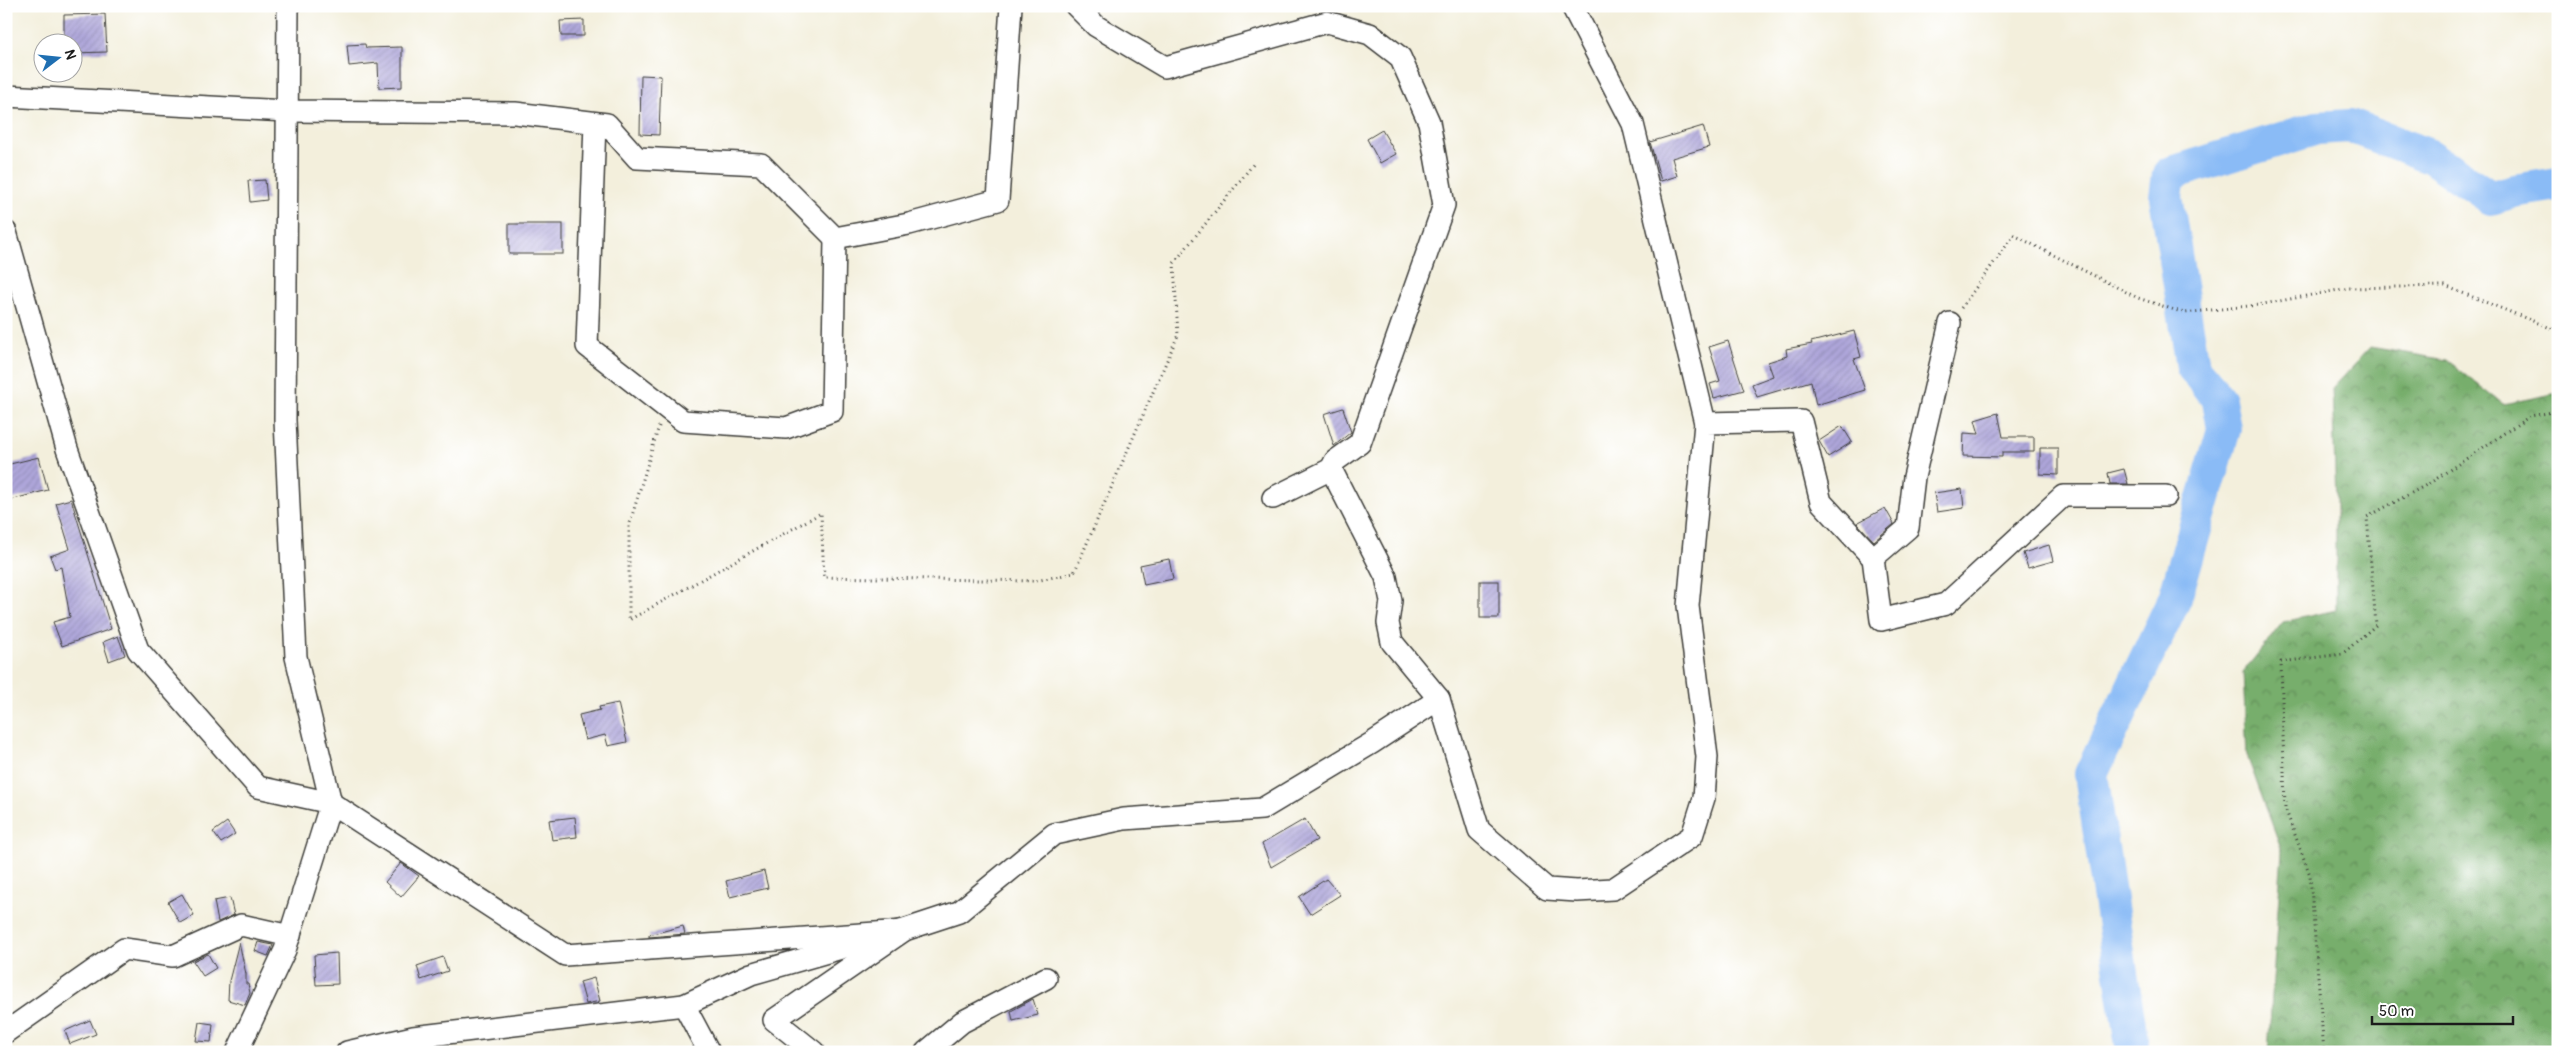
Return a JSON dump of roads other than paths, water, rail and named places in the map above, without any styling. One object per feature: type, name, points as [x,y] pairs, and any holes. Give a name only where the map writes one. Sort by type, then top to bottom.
[{"type":"street","points":[[237,1052],[285,950],[331,802],[296,657],[285,420],[288,6]]},
{"type":"street","points":[[835,238],[909,224],[998,200],[1011,6]]},
{"type":"street","points":[[1076,6],[1096,26],[1165,67],[1327,22],[1370,34],[1400,57],[1429,122],[1444,205],[1360,443],[1335,461],[1331,469],[1273,498]]},
{"type":"street","points":[[1331,469],[1386,577],[1391,601],[1388,623],[1392,642],[1438,699],[1480,830],[1547,889],[1577,891],[1613,889],[1692,836],[1704,798],[1707,757],[1688,606],[1705,423],[1633,124],[1572,6]]},
{"type":"street","points":[[6,96],[287,111],[515,113],[595,122],[607,124],[637,158],[761,164],[835,238],[832,411],[786,428],[683,421],[587,346],[595,122]]},
{"type":"street","points":[[6,232],[67,449],[138,650],[258,788],[331,802],[565,955],[903,931]]},
{"type":"street","points":[[1872,558],[1908,528],[1914,477],[1950,323]]},
{"type":"street","points":[[1705,423],[1801,421],[1822,502],[1872,558],[1881,620],[1946,604],[2063,496],[2166,496]]},
{"type":"street","points":[[347,1052],[413,1037],[684,1005],[751,974],[903,931],[959,912],[1054,834],[1124,819],[1262,808],[1372,743],[1438,699]]},
{"type":"street","points":[[6,1032],[124,950],[173,956],[241,925],[290,936]]},
{"type":"street","points":[[814,1052],[774,1020],[903,931]]},
{"type":"street","points":[[926,1052],[962,1022],[1046,978]]},
{"type":"street","points":[[684,1005],[709,1052]]},
{"type":"waterway","points":[[2133,1052],[2091,774],[2175,598],[2224,429],[2219,400],[2193,367],[2166,197],[2169,174],[2317,128],[2350,126],[2430,156],[2491,198],[2514,191],[2558,184]]}]
